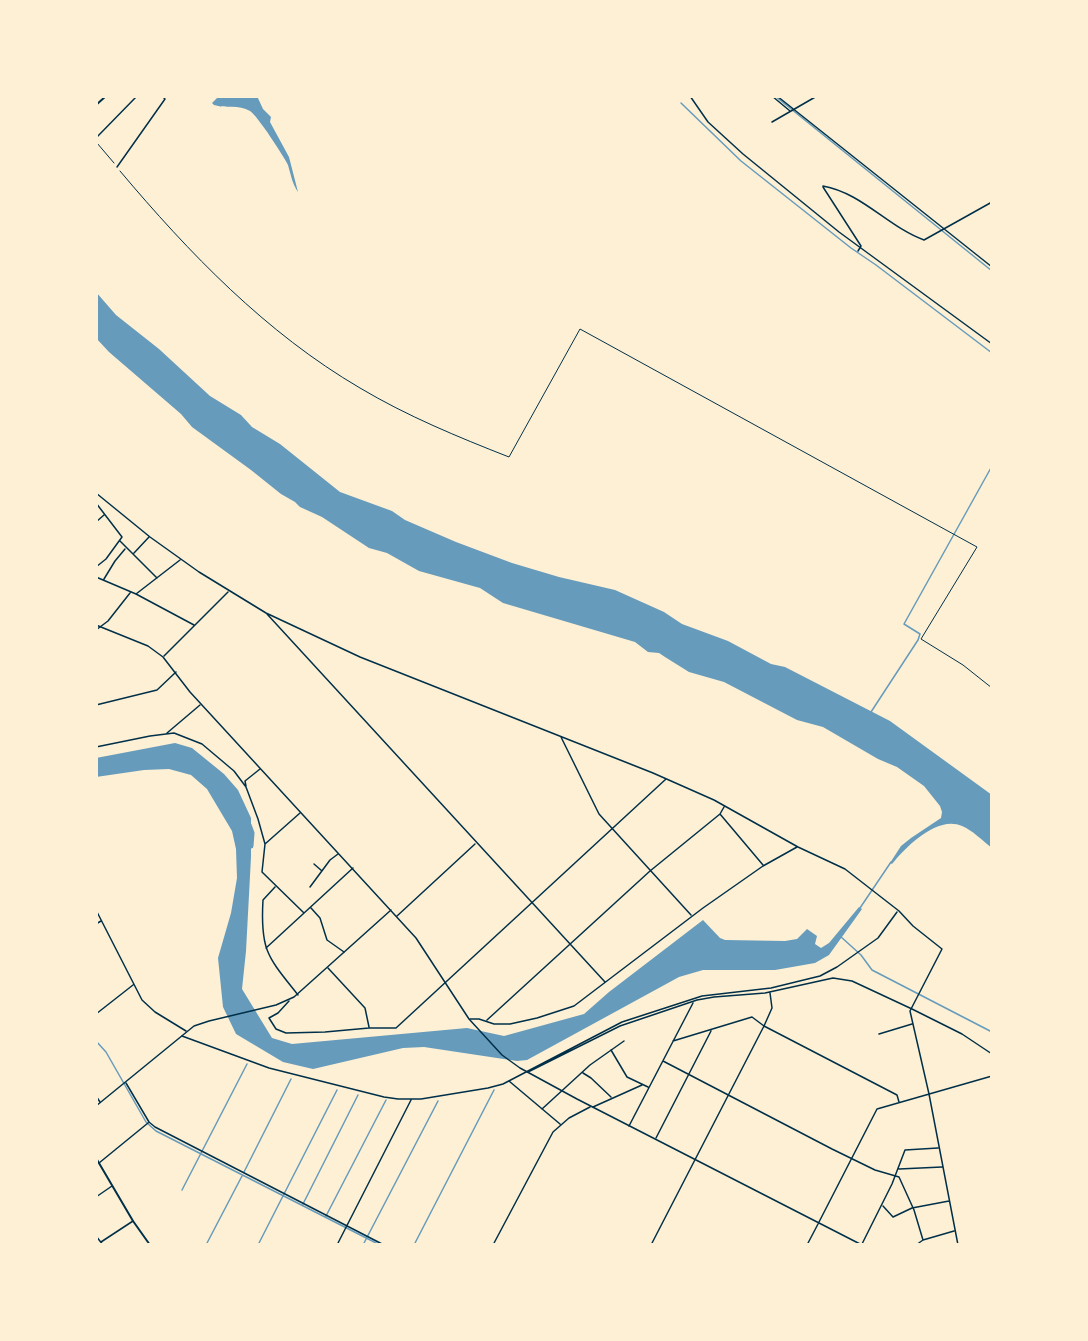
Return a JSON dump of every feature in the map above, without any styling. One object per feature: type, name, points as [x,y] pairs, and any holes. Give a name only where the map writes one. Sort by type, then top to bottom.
[{"type":"main road","points":[[96,105],[106,96]]},
{"type":"main road","points":[[96,1158],[150,1245]]},
{"type":"street","points":[[96,140],[137,96]]},
{"type":"street","points":[[117,167],[165,99],[162,96]]},
{"type":"street","points":[[690,96],[708,122],[743,154],[860,248],[992,344]]},
{"type":"street","points":[[772,96],[992,267]]},
{"type":"street","points":[[777,96],[792,110]]},
{"type":"street","points":[[772,122],[817,96]]},
{"type":"street","points":[[858,251],[861,246],[823,186],[847,194],[905,232],[921,239],[928,239],[992,202]]},
{"type":"street","points":[[96,493],[181,560],[266,613],[369,661],[667,778],[798,847],[845,869],[899,911],[913,926],[942,949],[910,1008],[958,1245]]},
{"type":"street","points":[[96,503],[122,537],[106,559],[96,567]]},
{"type":"street","points":[[96,522],[105,515]]},
{"type":"street","points":[[133,554],[150,537]]},
{"type":"street","points":[[120,540],[157,578]]},
{"type":"street","points":[[104,580],[115,561],[127,548]]},
{"type":"street","points":[[136,594],[181,560]]},
{"type":"street","points":[[96,577],[136,594],[194,625]]},
{"type":"street","points":[[163,657],[229,591]]},
{"type":"street","points":[[96,630],[108,621],[131,592]]},
{"type":"street","points":[[266,613],[605,982]]},
{"type":"street","points":[[96,626],[148,646],[163,657],[201,704],[397,916],[422,945],[444,984],[472,1024],[490,1044],[515,1065],[592,1107],[862,1245],[896,1176],[905,1150],[939,1148]]},
{"type":"street","points":[[96,705],[157,690],[176,672]]},
{"type":"street","points":[[166,733],[201,704]]},
{"type":"street","points":[[96,747],[166,733],[181,735],[202,744],[234,771],[246,787]]},
{"type":"street","points":[[560,735],[599,814],[692,916]]},
{"type":"street","points":[[260,768],[244,781],[265,844],[262,872],[304,913]]},
{"type":"street","points":[[289,1000],[288,1004],[278,1013],[269,1018],[273,1026],[282,1032],[396,1028],[667,778]]},
{"type":"street","points":[[487,1021],[650,871],[720,814],[724,806]]},
{"type":"street","points":[[265,844],[301,812]]},
{"type":"street","points":[[720,814],[764,866]]},
{"type":"street","points":[[397,916],[477,843]]},
{"type":"street","points":[[469,1020],[504,1024],[545,1016],[574,1006],[692,916],[764,866],[798,847]]},
{"type":"street","points":[[310,887],[339,853]]},
{"type":"street","points":[[314,864],[322,871]]},
{"type":"street","points":[[265,948],[353,868]]},
{"type":"street","points":[[276,887],[263,900],[262,925],[265,948],[280,975],[298,995]]},
{"type":"street","points":[[310,908],[320,918],[327,940],[344,952]]},
{"type":"street","points":[[96,910],[133,985],[151,1009],[186,1032]]},
{"type":"street","points":[[96,1106],[186,1032],[201,1023],[258,1010],[298,995],[391,910]]},
{"type":"street","points":[[182,1036],[268,1068],[395,1099],[465,1093],[508,1081],[618,1023],[716,993],[771,988],[825,974],[878,938],[899,911]]},
{"type":"street","points":[[96,924],[102,920]]},
{"type":"street","points":[[328,968],[365,1008],[369,1028]]},
{"type":"street","points":[[527,1071],[620,1026],[693,1002],[714,997],[770,992],[837,978],[852,981],[955,1030],[992,1054]]},
{"type":"street","points":[[96,1014],[133,985]]},
{"type":"street","points":[[651,1245],[764,1026],[772,1008],[770,992]]},
{"type":"street","points":[[629,1126],[693,1002]]},
{"type":"street","points":[[673,1041],[752,1017],[764,1026],[897,1095],[899,1102]]},
{"type":"street","points":[[879,1034],[912,1024]]},
{"type":"street","points":[[654,1139],[712,1030]]},
{"type":"street","points":[[542,1109],[582,1073],[624,1041]]},
{"type":"street","points":[[611,1049],[627,1077],[649,1088]]},
{"type":"street","points":[[663,1061],[851,1158],[900,1178],[923,1240]]},
{"type":"street","points":[[582,1073],[591,1078],[611,1098]]},
{"type":"street","points":[[807,1245],[877,1109],[992,1076]]},
{"type":"street","points":[[508,1081],[560,1124]]},
{"type":"street","points":[[125,1082],[149,1122],[384,1245]]},
{"type":"street","points":[[493,1245],[551,1135],[560,1124],[611,1098],[643,1085]]},
{"type":"street","points":[[96,1096],[100,1102]]},
{"type":"street","points":[[337,1245],[411,1099]]},
{"type":"street","points":[[99,1163],[149,1122]]},
{"type":"street","points":[[898,1169],[943,1167]]},
{"type":"street","points":[[96,1197],[112,1186]]},
{"type":"street","points":[[882,1205],[893,1217],[912,1208],[950,1200]]},
{"type":"street","points":[[101,1242],[133,1221]]},
{"type":"street","points":[[915,1245],[923,1240],[955,1231]]},
{"type":"street","points":[[96,1236],[103,1245]]},
{"type":"path","points":[[96,140],[141,196],[199,259],[281,333],[332,371],[412,416],[509,456],[580,328],[977,547],[921,639],[963,665],[992,688]]},
{"type":"water","points":[[219,96],[257,96],[263,109],[271,117],[270,122],[289,157],[298,192],[286,161],[258,120],[246,109],[214,105],[212,103]]},
{"type":"water","points":[[96,292],[116,315],[159,349],[210,396],[241,415],[252,427],[280,444],[340,492],[392,511],[405,520],[512,563],[615,590],[664,612],[682,624],[728,641],[771,664],[785,667],[890,721],[992,795],[992,848],[962,826],[942,825],[923,834],[892,864],[890,863],[901,846],[941,818],[942,812],[924,786],[897,767],[878,759],[823,727],[797,720],[724,682],[689,672],[659,653],[648,652],[635,642],[503,603],[480,588],[419,571],[387,553],[369,548],[322,517],[300,507],[192,427],[181,414],[109,352],[96,338]]},
{"type":"water","points":[[175,743],[192,748],[224,774],[238,790],[251,818],[251,857],[242,989],[272,1038],[292,1044],[467,1028],[504,1036],[584,1014],[703,920],[720,938],[725,940],[785,941],[797,939],[807,929],[817,936],[815,944],[821,948],[829,943],[859,907],[862,909],[829,955],[815,963],[775,970],[703,970],[679,977],[527,1060],[517,1061],[424,1047],[403,1048],[313,1069],[283,1062],[236,1034],[223,1007],[218,958],[231,913],[237,878],[236,849],[232,831],[207,789],[191,775],[169,769],[96,777],[96,758]]},
{"type":"waterway","points":[[775,96],[992,271]]},
{"type":"waterway","points":[[681,103],[741,161],[851,248],[992,353]]},
{"type":"waterway","points":[[871,712],[918,640],[920,634],[904,624],[992,466]]},
{"type":"waterway","points":[[249,825],[252,833],[251,846]]},
{"type":"waterway","points":[[860,908],[891,862]]},
{"type":"waterway","points":[[840,936],[861,955],[872,970],[992,1032]]},
{"type":"waterway","points":[[96,1041],[106,1052],[146,1122],[156,1131],[380,1245]]},
{"type":"waterway","points":[[182,1190],[247,1064]]},
{"type":"waterway","points":[[244,1172],[291,1079]]},
{"type":"waterway","points":[[258,1245],[337,1090]]},
{"type":"waterway","points":[[414,1245],[494,1090]]},
{"type":"waterway","points":[[303,1204],[358,1095]]},
{"type":"waterway","points":[[326,1216],[386,1100]]},
{"type":"waterway","points":[[363,1245],[438,1101]]},
{"type":"waterway","points":[[206,1245],[242,1176]]}]
